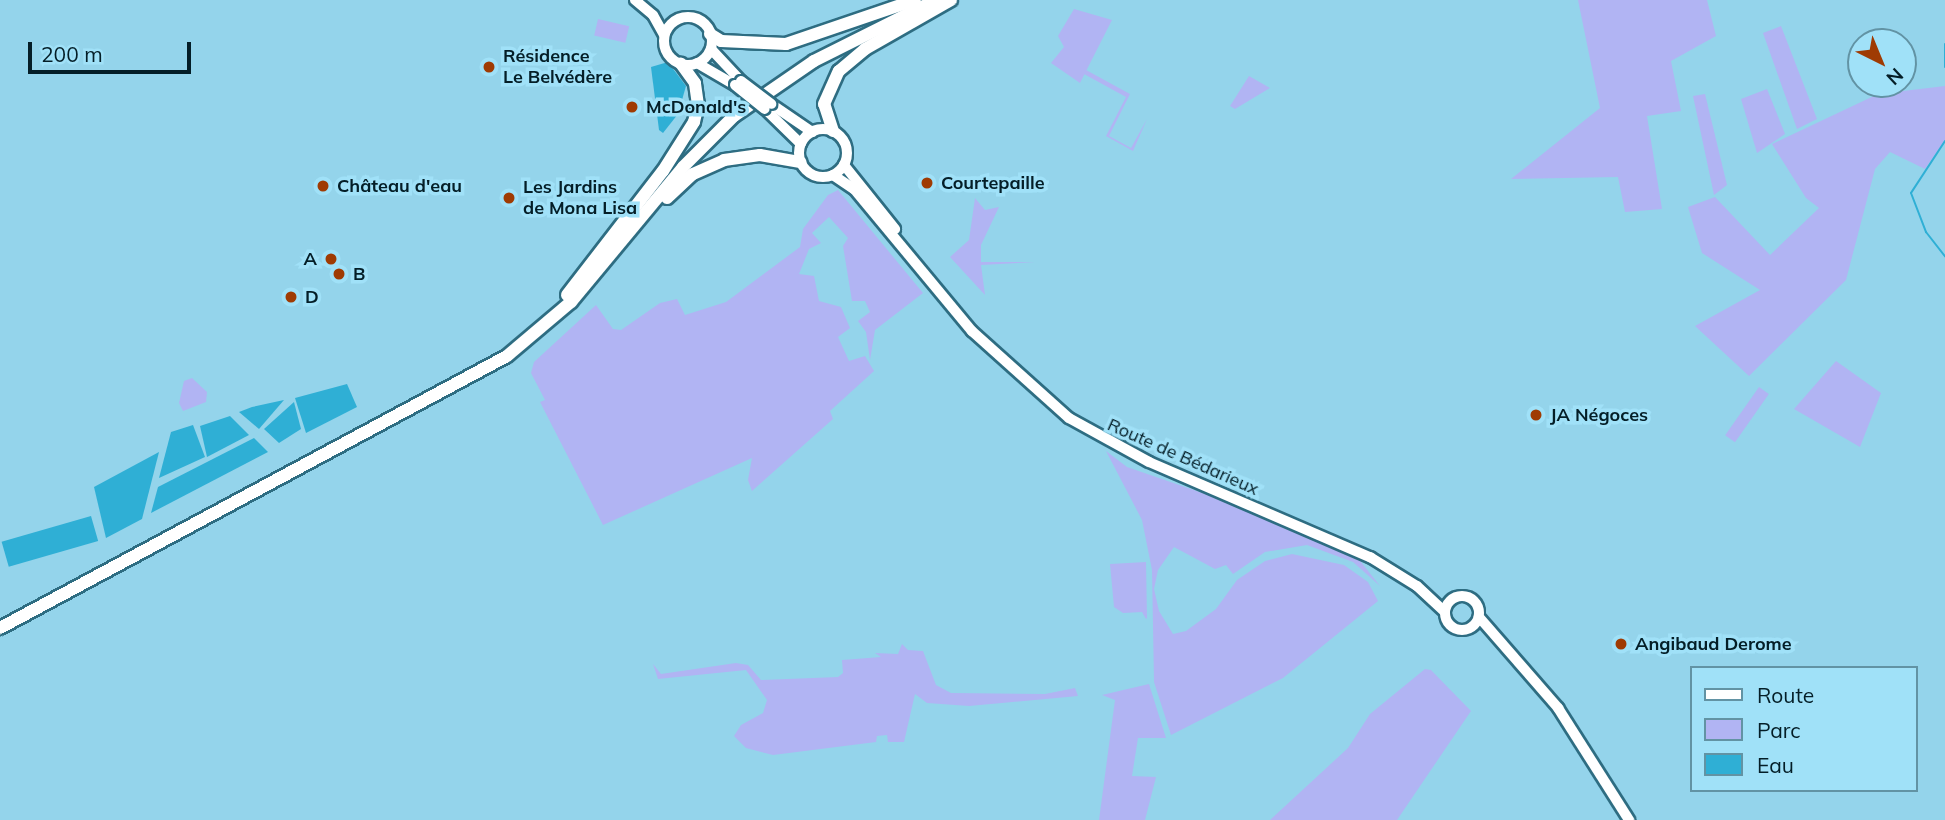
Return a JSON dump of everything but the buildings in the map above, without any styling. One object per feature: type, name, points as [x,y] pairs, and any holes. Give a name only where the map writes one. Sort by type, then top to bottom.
[{"type":"highway","points":[[710,34],[722,41],[786,44],[916,0]]},
{"type":"highway","points":[[0,618],[468,370],[520,336],[566,295],[677,162],[727,111],[800,60],[916,0]]},
{"type":"highway","points":[[0,628],[489,368],[552,321],[692,158],[753,101],[814,61],[936,0]]},
{"type":"highway","points":[[833,131],[824,104],[839,71],[864,49],[951,0]]},
{"type":"highway","points":[[566,295],[663,171],[694,122],[695,83],[681,64]]},
{"type":"highway","points":[[385,424],[466,388],[538,342],[575,308],[659,208],[693,174],[749,155],[777,155],[800,162]]},
{"type":"main road","points":[[635,0],[653,15],[664,35],[666,52],[681,64],[697,63],[738,83],[768,106],[812,132],[833,131],[846,145],[844,165],[833,175],[812,175],[800,162],[801,144],[812,132]]},
{"type":"main road","points":[[641,0],[675,21],[695,18],[710,34],[711,49],[738,83]]},
{"type":"main road","points":[[664,35],[675,21]]},
{"type":"main road","points":[[697,63],[711,49]]},
{"type":"main road","points":[[768,106],[801,144]]},
{"type":"main road","name":"Route de Bédarieux","points":[[844,165],[884,213],[909,254]]},
{"type":"main road","name":"Route de Bédarieux","points":[[833,175],[854,189],[997,358],[1069,418],[1149,463],[1370,557],[1417,586],[1452,600]]},
{"type":"main road","name":"Route de Bédarieux","points":[[1417,586],[1446,612]]},
{"type":"main road","points":[[1507,650],[1471,628],[1451,626],[1446,612],[1452,600],[1473,600],[1479,617],[1558,708],[1629,820]]},
{"type":"main road","points":[[1471,628],[1479,617]]},
{"type":"green space","points":[[1578,0],[1707,0],[1716,36],[1671,61],[1681,111],[1647,116],[1662,209],[1625,212],[1618,177],[1511,179],[1600,108]]},
{"type":"green space","points":[[1074,9],[1112,20],[1080,83],[1051,63],[1064,47],[1058,36]]},
{"type":"green space","points":[[598,19],[629,26],[625,43],[594,36]]},
{"type":"green space","points":[[1781,26],[1817,119],[1797,129],[1763,33]]},
{"type":"green space","points":[[1086,70],[1130,94],[1109,136],[1131,148],[1147,119],[1133,151],[1106,136],[1126,97],[1084,74]]},
{"type":"green space","points":[[1249,76],[1270,88],[1235,109],[1230,106]]},
{"type":"green space","points":[[1945,86],[1945,140],[1925,169],[1890,152],[1875,169],[1846,280],[1749,376],[1695,326],[1760,290],[1702,253],[1688,207],[1715,197],[1770,255],[1819,208],[1806,198],[1772,144],[1870,98],[1917,98],[1917,89]]},
{"type":"green space","points":[[1767,89],[1785,134],[1757,153],[1741,99]]},
{"type":"green space","points":[[1705,94],[1727,185],[1714,195],[1693,96]]},
{"type":"green space","points":[[838,190],[923,293],[875,330],[870,360],[866,332],[858,321],[870,312],[865,301],[852,301],[843,246],[848,238],[829,217],[812,233],[821,243],[809,249],[799,274],[814,276],[819,301],[841,307],[850,328],[838,337],[849,361],[865,356],[874,371],[830,411],[833,419],[752,491],[748,480],[752,458],[603,525],[540,402],[545,400],[531,373],[534,362],[596,305],[613,329],[621,330],[660,303],[677,299],[685,315],[726,302],[800,247],[803,229],[828,195]]},
{"type":"green space","points":[[975,198],[985,210],[999,207],[981,245],[981,262],[1035,262],[981,265],[985,295],[950,257],[969,240]]},
{"type":"green space","points":[[1836,361],[1881,393],[1860,447],[1794,409]]},
{"type":"green space","points":[[192,378],[207,392],[206,402],[183,411],[179,403],[184,381]]},
{"type":"green space","points":[[1759,387],[1769,394],[1735,442],[1725,435]]},
{"type":"green space","points":[[1106,451],[1127,467],[1243,507],[1357,557],[1380,586],[1353,562],[1307,545],[1265,552],[1233,574],[1226,565],[1215,569],[1174,547],[1158,570],[1154,589],[1159,611],[1173,634],[1186,631],[1216,609],[1237,580],[1265,561],[1292,554],[1344,565],[1368,582],[1378,601],[1283,678],[1171,735],[1154,682],[1152,570],[1142,520]]},
{"type":"green space","points":[[1146,562],[1146,619],[1142,612],[1123,613],[1114,607],[1110,564]]},
{"type":"green space","points":[[902,644],[908,650],[923,651],[936,685],[951,693],[1045,694],[1075,688],[1078,696],[969,706],[927,703],[915,694],[904,742],[888,742],[887,735],[877,736],[876,742],[773,755],[746,748],[734,736],[741,725],[763,713],[767,700],[746,670],[658,679],[653,664],[661,674],[736,663],[748,665],[761,680],[838,677],[843,673],[842,660],[881,657],[875,653],[898,654]]},
{"type":"green space","points":[[1425,669],[1431,670],[1471,711],[1397,820],[1270,820],[1348,748],[1370,714]]},
{"type":"green space","points":[[1149,684],[1166,738],[1138,738],[1132,776],[1156,777],[1145,820],[1099,820],[1115,700],[1102,695]]},
{"type":"water","points":[[668,62],[686,86],[678,114],[663,133],[659,130],[651,67]]},
{"type":"water","points":[[347,384],[357,407],[306,433],[295,398]]},
{"type":"water","points":[[284,400],[259,429],[239,412],[252,407]]},
{"type":"water","points":[[294,402],[301,429],[279,443],[264,429]]},
{"type":"water","points":[[230,416],[249,435],[207,457],[200,426]]},
{"type":"water","points":[[193,425],[205,457],[159,478],[171,432]]},
{"type":"water","points":[[254,438],[268,452],[151,513],[158,487]]},
{"type":"water","points":[[159,452],[142,519],[106,538],[94,487]]},
{"type":"water","points":[[91,516],[98,541],[9,567],[2,542]]},
{"type":"waterway","points":[[1945,44],[1945,67]]},
{"type":"waterway","points":[[1945,141],[1911,193],[1926,232],[1945,256]]},
{"type":"place","name":"Résidence Le Belvédère","points":[[489,67]]},
{"type":"place","name":"McDonald's","points":[[632,107]]},
{"type":"place","name":"Courtepaille","points":[[927,183]]},
{"type":"place","name":"Château d'eau","points":[[323,186]]},
{"type":"place","name":"Les Jardins de Mona Lisa","points":[[509,198]]},
{"type":"place","name":"A","points":[[331,259]]},
{"type":"place","name":"B","points":[[339,274]]},
{"type":"place","name":"D","points":[[291,297]]},
{"type":"place","name":"JA Négoces","points":[[1536,415]]},
{"type":"place","name":"Angibaud Derome","points":[[1621,644]]}]
